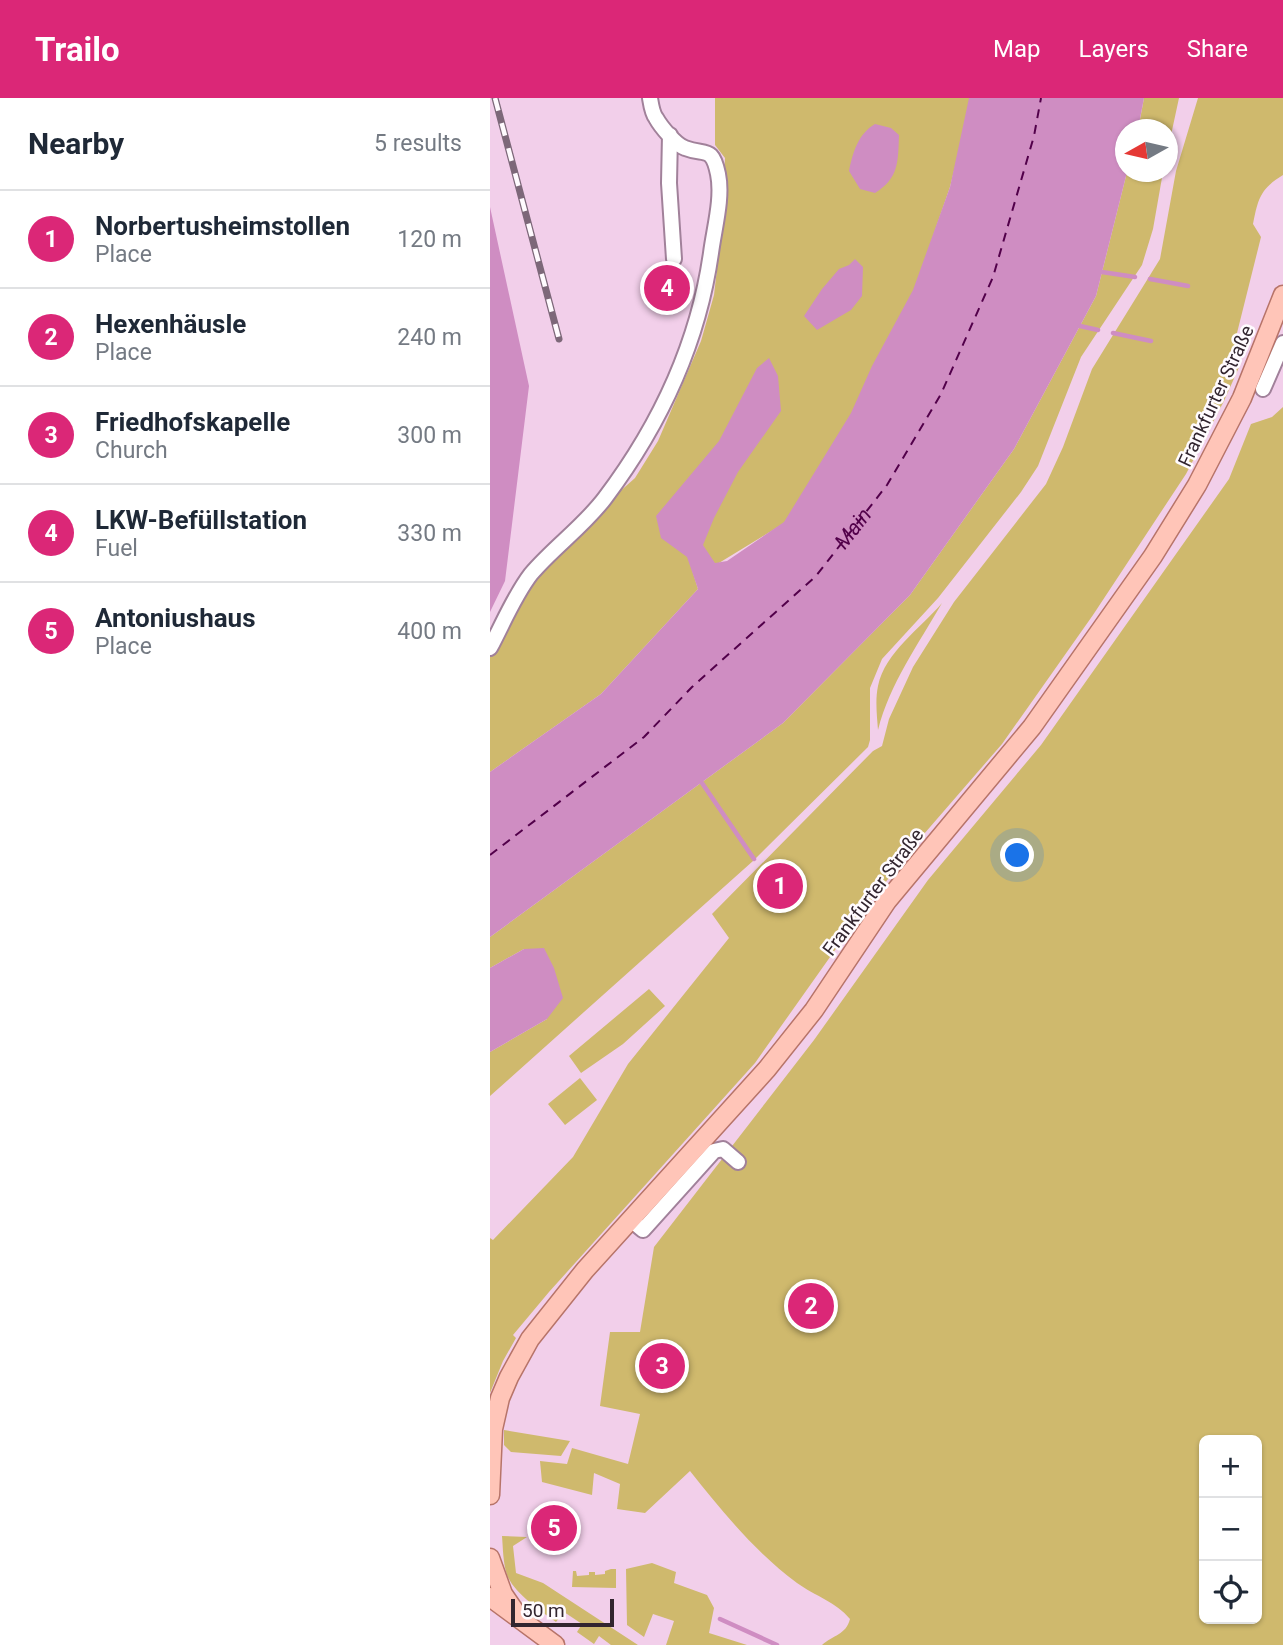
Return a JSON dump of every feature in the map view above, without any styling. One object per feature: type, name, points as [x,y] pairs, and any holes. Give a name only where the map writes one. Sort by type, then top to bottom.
[{"type":"main road","name":"Frankfurter Straße","points":[[490,1495],[493,1429],[500,1398],[530,1339],[556,1305],[767,1069],[814,1010],[887,901],[1032,727],[1153,556],[1197,485],[1280,318],[1283,295]]},
{"type":"main road","points":[[490,1558],[508,1603],[528,1626]]},
{"type":"main road","points":[[490,1597],[555,1645]]},
{"type":"main road","points":[[490,1613],[528,1626]]},
{"type":"street","points":[[490,648],[528,578],[604,500],[659,417],[680,373],[700,313],[707,282],[719,183],[713,157],[704,151],[684,148],[670,135],[655,117],[650,98]]},
{"type":"street","points":[[670,135],[669,184],[674,259]]},
{"type":"street","points":[[1263,389],[1283,343]]},
{"type":"street","points":[[631,1220],[643,1230],[714,1151],[723,1149],[738,1162]]},
{"type":"shaded area","points":[[715,98],[972,98],[950,187],[914,291],[853,414],[786,522],[714,566],[688,557],[698,589],[601,694],[490,772],[490,653],[529,585],[608,502],[635,478],[658,441],[701,341],[714,295],[721,234],[725,158],[715,145]]},
{"type":"shaded area","points":[[1144,98],[1179,98],[1174,119],[1140,119]]},
{"type":"shaded area","points":[[1198,98],[1283,98],[1283,175],[1265,190],[1255,215],[1253,224],[1261,237],[1237,333],[1240,365],[1186,474],[1093,615],[1002,744],[911,849],[852,926],[755,1063],[513,1335],[516,1338],[490,1393],[490,1238],[493,1240],[573,1157],[628,1064],[729,938],[712,914],[873,751],[882,746],[889,719],[913,667],[954,602],[1046,484],[1092,369],[1160,259],[1174,182],[1178,182],[1178,164]]},
{"type":"shaded area","points":[[1124,182],[1161,182],[1153,229],[1142,265],[1081,357],[1038,466],[1021,492],[938,598],[882,659],[870,688],[868,747],[753,861],[490,1096],[490,1052],[547,1019],[524,949],[490,968],[490,937],[783,723],[910,595],[1014,449],[1096,296]]},
{"type":"shaded area","points":[[1283,407],[1283,1645],[822,1645],[842,1632],[850,1619],[832,1604],[797,1583],[767,1558],[727,1516],[690,1471],[645,1513],[617,1509],[620,1484],[594,1473],[592,1495],[542,1482],[540,1461],[567,1464],[572,1448],[628,1464],[640,1414],[600,1406],[610,1332],[640,1332],[654,1247],[814,1040],[928,880],[1041,745],[1229,479],[1251,424],[1272,417]]},
{"type":"shaded area","points":[[942,603],[897,680],[878,730],[878,686],[888,662]]},
{"type":"shaded area","points":[[649,989],[665,1006],[623,1044],[581,1073],[569,1056]]},
{"type":"shaded area","points":[[580,1078],[597,1100],[565,1125],[548,1104]]},
{"type":"shaded area","points":[[504,1430],[570,1441],[561,1456],[511,1452],[504,1445]]},
{"type":"shaded area","points":[[502,1536],[527,1537],[513,1546],[516,1573],[543,1583],[638,1645],[611,1645],[599,1636],[594,1644],[577,1632],[582,1624],[564,1612],[556,1622],[536,1607],[516,1589],[507,1575]]},
{"type":"shaded area","points":[[652,1563],[676,1572],[674,1583],[707,1595],[714,1608],[709,1633],[747,1645],[666,1645],[674,1621],[653,1614],[644,1637],[627,1625],[626,1569]]},
{"type":"shaded area","points":[[616,1569],[616,1588],[572,1587],[573,1571],[576,1571],[577,1576],[589,1575],[589,1572],[595,1572],[595,1575],[605,1574],[605,1571]]},
{"type":"water","name":"Main","points":[[969,98],[1144,98],[1140,119],[1115,119],[1115,182],[1124,182],[1096,296],[1014,449],[910,595],[783,723],[490,937],[490,772],[601,694],[698,589],[687,557],[661,538],[656,516],[719,441],[757,368],[769,358],[778,376],[781,411],[738,472],[703,545],[715,563],[727,561],[784,522],[851,413],[872,366],[913,290],[950,187]]},
{"type":"water","points":[[875,124],[891,128],[899,135],[896,168],[889,181],[875,193],[860,189],[849,171],[860,138]]},
{"type":"water","points":[[490,207],[529,386],[505,581],[490,612]]},
{"type":"water","points":[[855,259],[863,267],[862,296],[851,310],[817,330],[804,316],[839,269]]},
{"type":"water","points":[[544,948],[554,968],[563,998],[547,1019],[490,1052],[490,968],[524,949]]},
{"type":"waterway","points":[[1102,272],[1135,277]]},
{"type":"waterway","points":[[1150,279],[1188,286]]},
{"type":"waterway","points":[[1080,326],[1098,330]]},
{"type":"waterway","points":[[1113,333],[1151,341]]},
{"type":"waterway","points":[[702,783],[754,859]]},
{"type":"waterway","points":[[764,869],[774,879]]},
{"type":"waterway","points":[[720,1619],[777,1645]]},
{"type":"ferry route","points":[[490,855],[644,737],[692,687],[816,576],[887,485],[941,394],[993,277],[1034,136],[1041,98]]},
{"type":"railway","points":[[495,98],[559,339]]},
{"type":"place","name":"LKW-Befüllstation","points":[[667,288]]},
{"type":"place","name":"Norbertusheimstollen","points":[[780,886]]},
{"type":"place","name":"Hexenhäusle","points":[[811,1306]]},
{"type":"place","name":"Friedhofskapelle","points":[[662,1366]]},
{"type":"place","name":"Antoniushaus","points":[[554,1528]]}]
